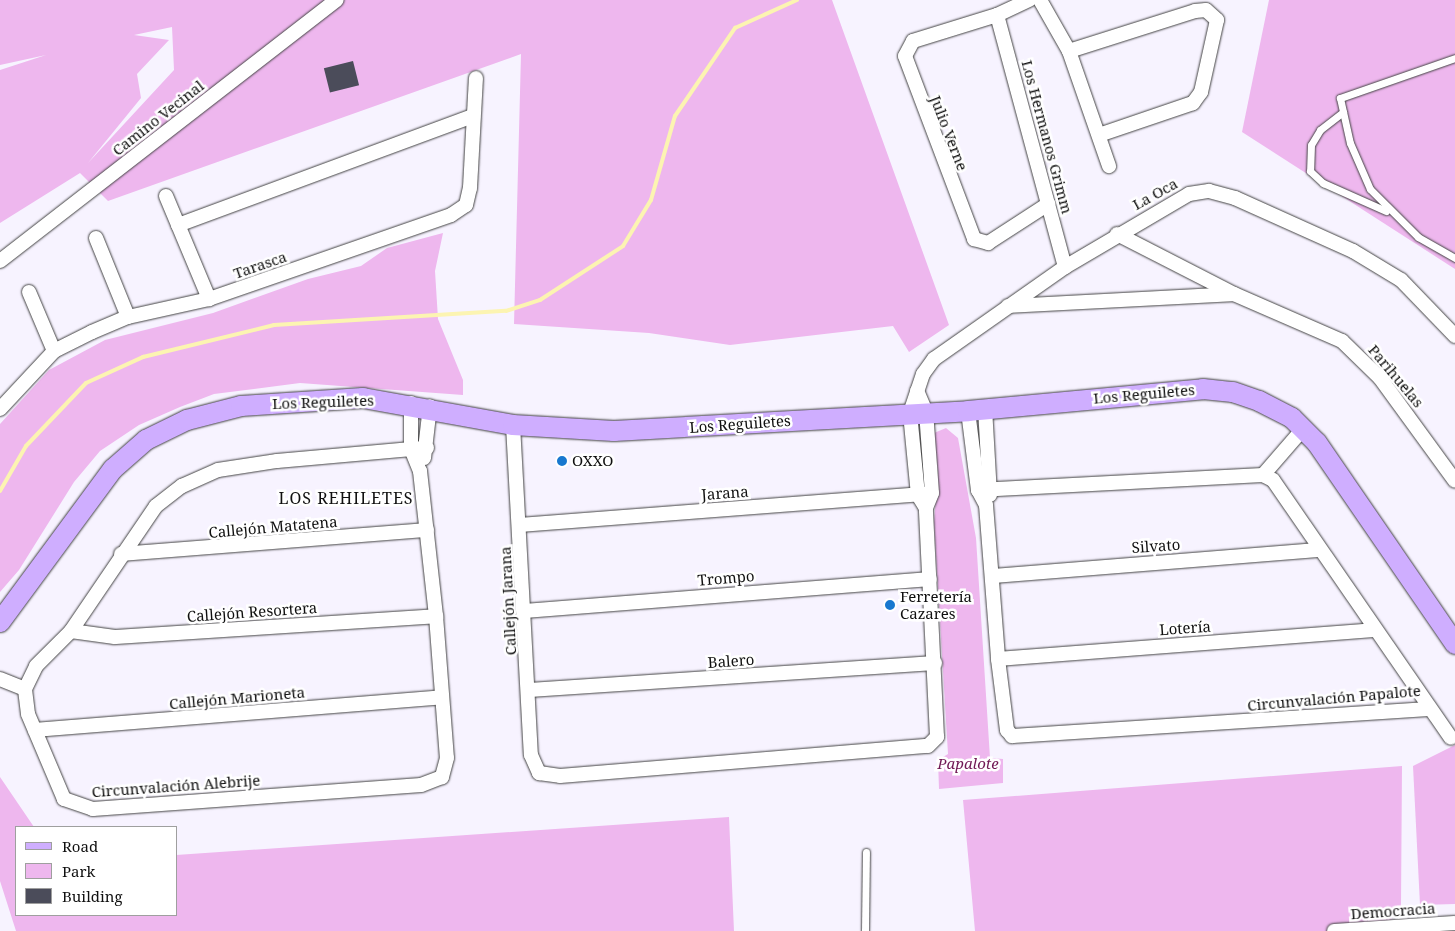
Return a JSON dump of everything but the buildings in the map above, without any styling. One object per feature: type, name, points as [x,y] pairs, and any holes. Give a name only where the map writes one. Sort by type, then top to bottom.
[{"type":"street","name":"Camino Vecinal","points":[[0,261],[337,0]]},
{"type":"street","points":[[997,15],[1029,0]]},
{"type":"street","points":[[1040,0],[1069,51],[1109,166]]},
{"type":"street","points":[[1069,51],[1195,11],[1206,10],[1217,20],[1201,92],[1193,103],[1098,135]]},
{"type":"street","name":"Los Hermanos Grimm","points":[[997,15],[1065,267]]},
{"type":"street","name":"Julio Verne","points":[[997,15],[913,41],[906,48],[906,65],[974,239],[988,243],[1048,204]]},
{"type":"street","name":"Tarasca","points":[[0,409],[54,351],[128,317],[209,299],[451,215],[466,205],[470,188],[476,78]]},
{"type":"street","points":[[178,225],[473,116]]},
{"type":"street","name":"La Oca","points":[[918,413],[917,391],[923,374],[948,345],[1117,234],[1189,194],[1220,193],[1380,266],[1401,280],[1455,336]]},
{"type":"street","points":[[166,196],[209,299]]},
{"type":"street","name":"Parihuelas","points":[[1117,234],[1234,294],[1312,325],[1363,358],[1455,481]]},
{"type":"street","points":[[96,238],[128,317]]},
{"type":"street","points":[[29,292],[54,351]]},
{"type":"street","name":"Parihuelas","points":[[1007,306],[1234,294]]},
{"type":"street","name":"Los Reguiletes","points":[[0,622],[113,469],[146,440],[187,420],[241,406],[363,398],[421,405],[513,425],[614,431],[977,410],[1203,389],[1233,392],[1259,401],[1292,418],[1304,429],[1348,487],[1455,644]]},
{"type":"street","points":[[411,449],[421,405]]},
{"type":"street","name":"Circunvalación Alebrije","points":[[420,471],[427,448],[421,405]]},
{"type":"street","points":[[977,410],[993,488]]},
{"type":"street","points":[[977,410],[978,490],[1263,475],[1304,429]]},
{"type":"street","points":[[918,413],[926,508],[935,663]]},
{"type":"street","name":"Callejón Jarana","points":[[513,425],[525,611],[531,755],[539,773],[560,776],[935,743],[935,663]]},
{"type":"street","points":[[0,679],[25,689],[36,666],[71,631],[121,554],[156,506],[182,486],[218,470],[427,448]]},
{"type":"street","name":"Circunvalación Alebrije","points":[[25,689],[35,730],[58,789],[76,806],[93,809],[421,785],[442,777],[446,768],[436,616],[420,471],[411,449]]},
{"type":"street","name":"Circunvalación Papalote","points":[[1263,475],[1273,480],[1373,630],[1429,709]]},
{"type":"street","name":"Circunvalación Papalote","points":[[986,505],[993,488]]},
{"type":"street","name":"Circunvalación Papalote","points":[[978,490],[986,505],[994,576],[998,659],[1007,730],[1021,739],[1429,709]]},
{"type":"street","name":"Jarana","points":[[520,525],[925,494]]},
{"type":"street","name":"Callejón Matatena","points":[[121,554],[427,530]]},
{"type":"street","name":"Silvato","points":[[994,576],[1320,550]]},
{"type":"street","name":"Trompo","points":[[525,611],[930,579]]},
{"type":"street","name":"Callejón Resortera","points":[[71,631],[115,637],[436,616]]},
{"type":"street","name":"Lotería","points":[[998,659],[1373,630]]},
{"type":"street","name":"Balero","points":[[529,690],[935,663]]},
{"type":"street","name":"Callejón Marioneta","points":[[35,730],[442,697]]},
{"type":"street","points":[[1429,709],[1451,738]]},
{"type":"street","name":"Democracia","points":[[1334,931],[1431,928],[1455,923]]},
{"type":"lane","points":[[1455,58],[1340,98],[1358,165],[1389,212],[1418,237],[1455,258]]},
{"type":"lane","points":[[1343,112],[1320,130],[1311,145],[1310,171],[1323,183],[1389,212]]},
{"type":"lane","points":[[865,931],[866,852]]},
{"type":"green space","points":[[0,0],[832,0],[949,325],[909,352],[893,326],[730,345],[649,333],[514,324],[521,54],[108,201],[80,173],[0,223],[0,70],[46,55],[0,65]],"holes":[[[172,27],[174,70],[88,163],[141,98],[137,74],[169,40],[134,35]]]},
{"type":"green space","points":[[1269,0],[1455,0],[1455,269],[1242,132]]},
{"type":"green space","points":[[443,233],[435,271],[438,319],[463,380],[463,395],[300,383],[214,394],[180,407],[139,425],[100,451],[74,482],[19,570],[0,592],[0,424],[49,370],[105,340],[213,313],[308,279],[361,266],[387,248]]},
{"type":"green space","name":"Papalote","points":[[946,428],[958,438],[976,538],[990,758],[1003,759],[1003,783],[939,789],[938,760],[948,754],[934,522],[938,472],[934,433]]},
{"type":"green space","points":[[1455,745],[1455,904],[1420,905],[1413,766]]},
{"type":"green space","points":[[1402,766],[1401,906],[1391,916],[1392,931],[975,931],[963,800]]},
{"type":"green space","points":[[0,777],[33,826],[15,826],[15,916],[178,916],[178,855],[729,817],[734,931],[16,931],[0,881]]},
{"type":"waterway","points":[[0,491],[26,446],[86,383],[143,357],[274,325],[506,311],[540,300],[623,246],[651,200],[675,116],[735,28],[797,0]]},
{"type":"place","name":"OXXO","points":[[562,461]]},
{"type":"place","name":"Ferretería Cazares","points":[[890,605]]},
{"type":"district","name":"LOS REHILETES","points":[[346,498]]}]
